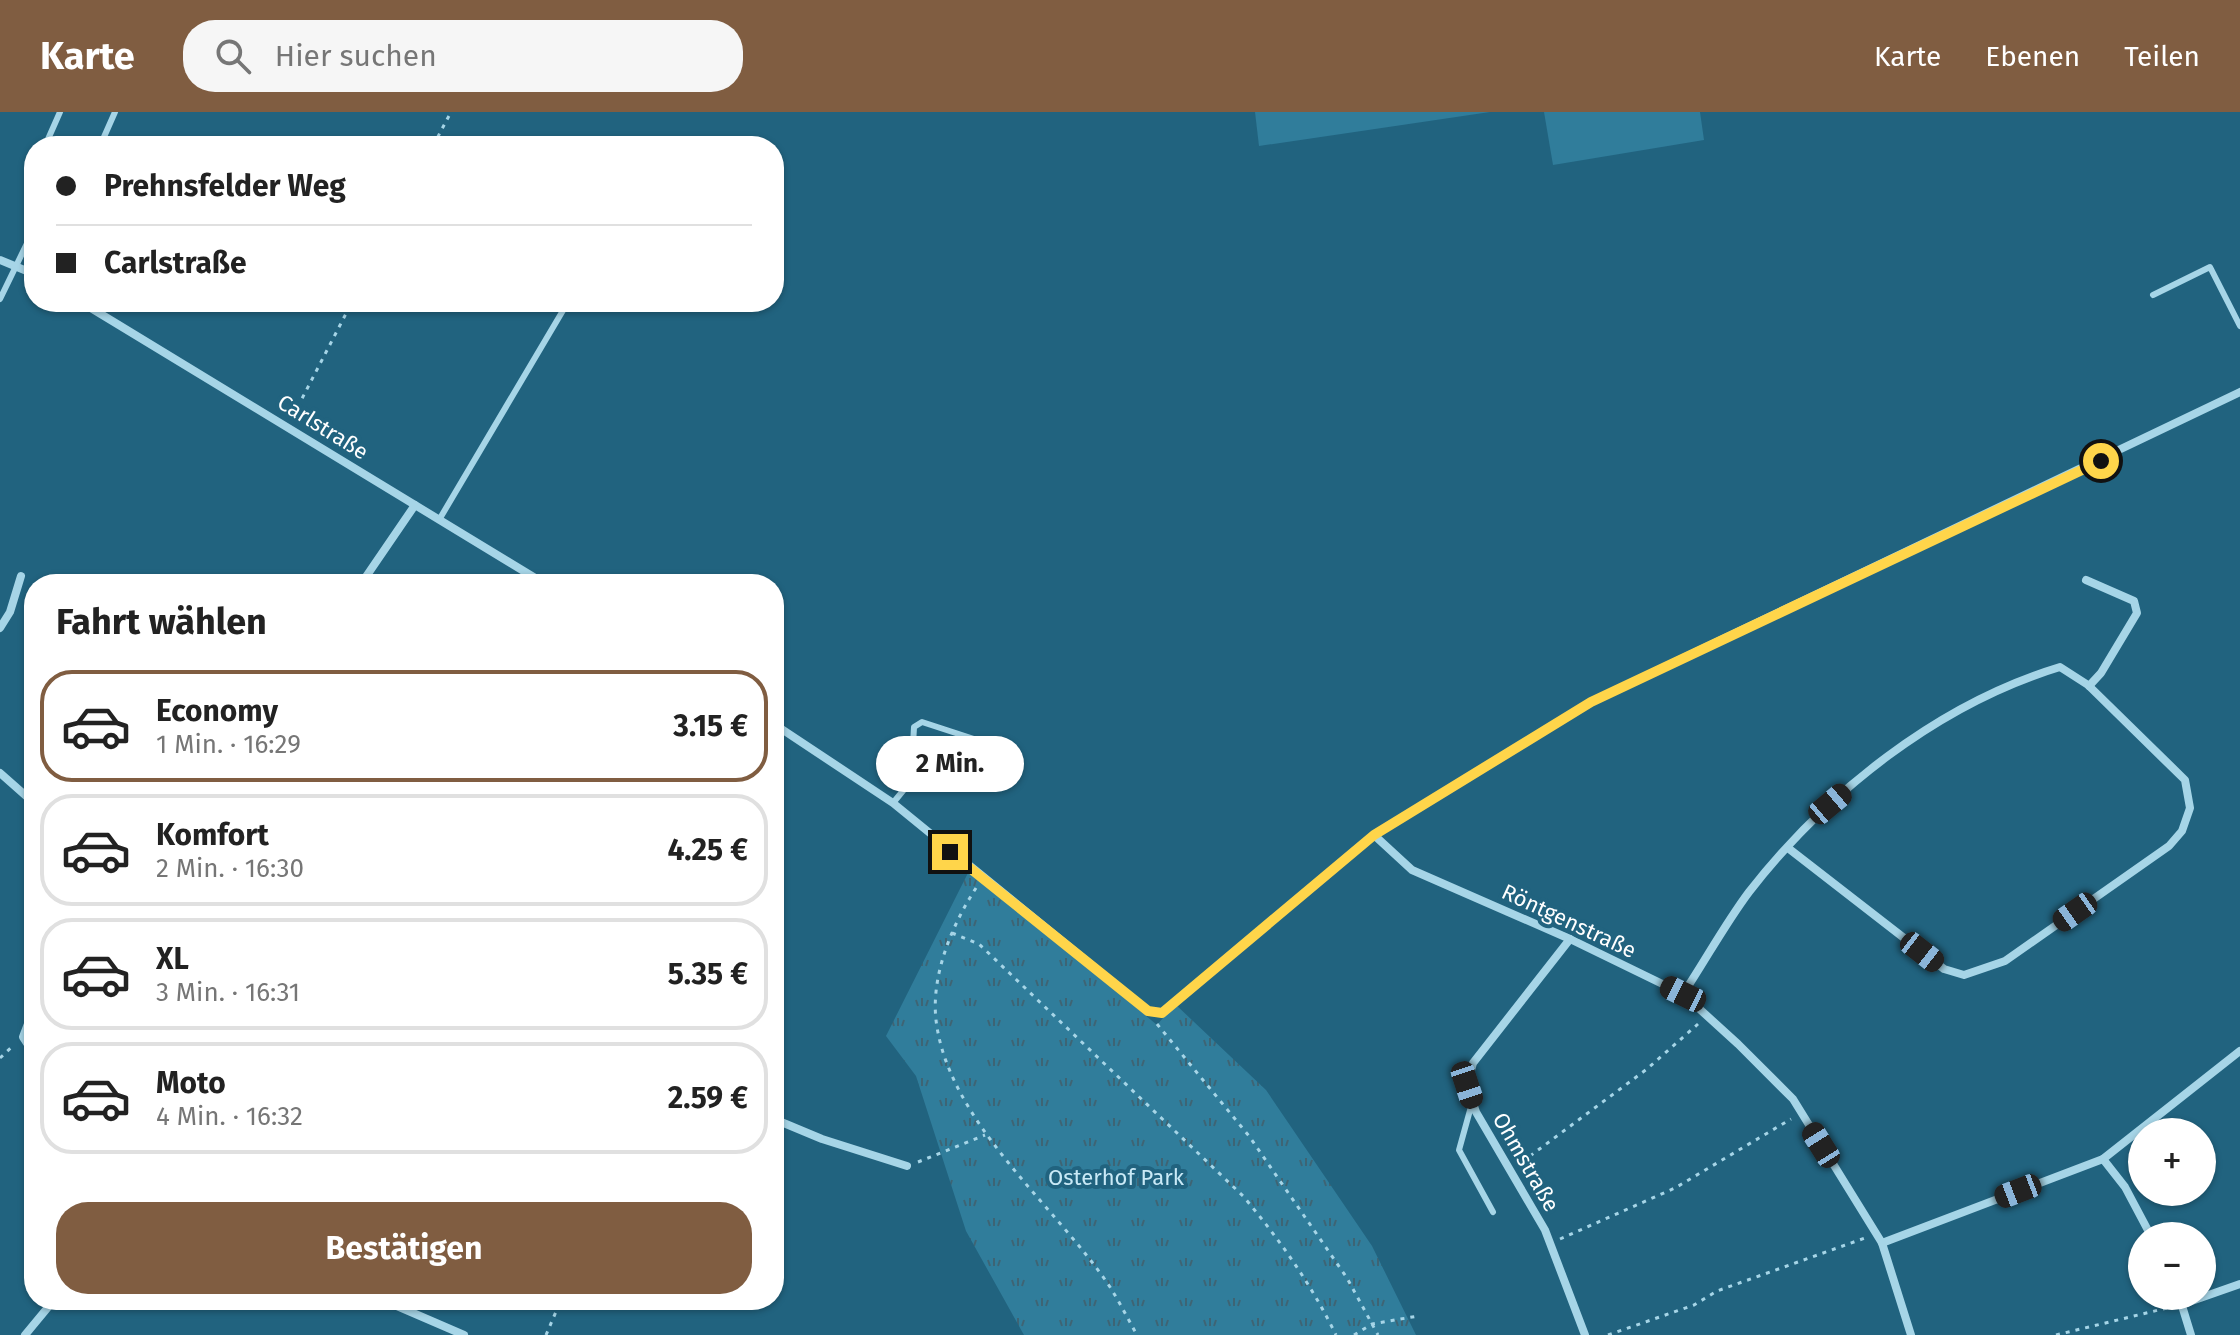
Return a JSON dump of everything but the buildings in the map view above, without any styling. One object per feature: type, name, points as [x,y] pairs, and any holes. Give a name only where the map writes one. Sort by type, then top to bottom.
[{"type":"street","points":[[0,260],[24,270]]},
{"type":"street","name":"Carlstraße","points":[[98,312],[289,425],[528,574]]},
{"type":"street","points":[[784,731],[893,803],[1148,1011],[1162,1013],[1374,835],[1591,702],[2240,392]]},
{"type":"street","points":[[368,574],[415,505]]},
{"type":"street","points":[[0,628],[10,612],[21,576]]},
{"type":"street","points":[[2086,580],[2134,601],[2137,613],[2101,673],[2089,686]]},
{"type":"street","points":[[1683,994],[1749,893],[1788,848],[1830,804],[1886,758],[1963,709],[2032,676],[2060,667],[2089,686],[2185,780],[2190,808],[2182,831],[2169,846],[2005,961],[1964,975],[1944,969],[1788,848]]},
{"type":"street","points":[[0,773],[24,794]]},
{"type":"street","name":"Röntgenstraße","points":[[1374,835],[1412,870],[1570,939],[1683,994],[1707,1016],[1793,1099],[1882,1243],[1911,1335]]},
{"type":"street","name":"Ohmstraße","points":[[1570,939],[1473,1063],[1467,1085],[1473,1102],[1550,1244],[1585,1335]]},
{"type":"street","points":[[1882,1243],[2103,1159],[2240,1051]]},
{"type":"street","points":[[784,1123],[822,1139],[907,1166]]},
{"type":"street","points":[[2103,1159],[2125,1187],[2144,1222]]},
{"type":"street","points":[[2216,1291],[2240,1284]]},
{"type":"street","points":[[25,1335],[46,1310]]},
{"type":"street","points":[[406,1310],[464,1335]]},
{"type":"street","points":[[2184,1310],[2191,1335]]},
{"type":"lane","points":[[49,136],[60,112]]},
{"type":"lane","points":[[104,136],[115,112]]},
{"type":"lane","points":[[0,299],[24,253]]},
{"type":"lane","points":[[2153,295],[2210,267],[2240,326]]},
{"type":"lane","points":[[439,520],[562,312]]},
{"type":"lane","points":[[893,803],[911,781],[965,759],[974,739],[922,722],[914,727],[911,781]]},
{"type":"lane","points":[[1473,1102],[1459,1150],[1493,1212]]},
{"type":"path","points":[[438,136],[451,112]]},
{"type":"path","points":[[289,425],[347,312]]},
{"type":"path","points":[[983,878],[952,933],[938,982],[936,1020],[945,1055],[985,1135],[1109,1286],[1137,1335]]},
{"type":"path","points":[[952,933],[979,944],[1243,1196],[1280,1239],[1318,1297],[1336,1335]]},
{"type":"path","points":[[1148,1011],[1249,1136],[1347,1278],[1378,1335]]},
{"type":"path","points":[[1510,1171],[1647,1069],[1707,1016]]},
{"type":"path","points":[[0,1058],[23,1037]]},
{"type":"path","points":[[1550,1244],[1675,1188],[1801,1113]]},
{"type":"path","points":[[907,1166],[985,1135]]},
{"type":"path","points":[[1608,1335],[1694,1305],[1717,1291],[1876,1234]]},
{"type":"path","points":[[546,1335],[557,1310]]},
{"type":"path","points":[[2056,1335],[2145,1310]]},
{"type":"path","points":[[1354,1335],[1372,1324],[1418,1316]]},
{"type":"green space","points":[[1255,112],[1490,112],[1259,146]]},
{"type":"green space","points":[[1544,112],[1700,112],[1704,140],[1553,165]]},
{"type":"green space","name":"Osterhof Park","points":[[970,869],[1157,1025],[1175,1004],[1266,1090],[1372,1246],[1416,1335],[1024,1335],[966,1231],[916,1076],[886,1036]]},
{"type":"route","points":[[950,852],[1148,1011],[1162,1013],[1374,835],[1591,702],[2101,461]]}]
